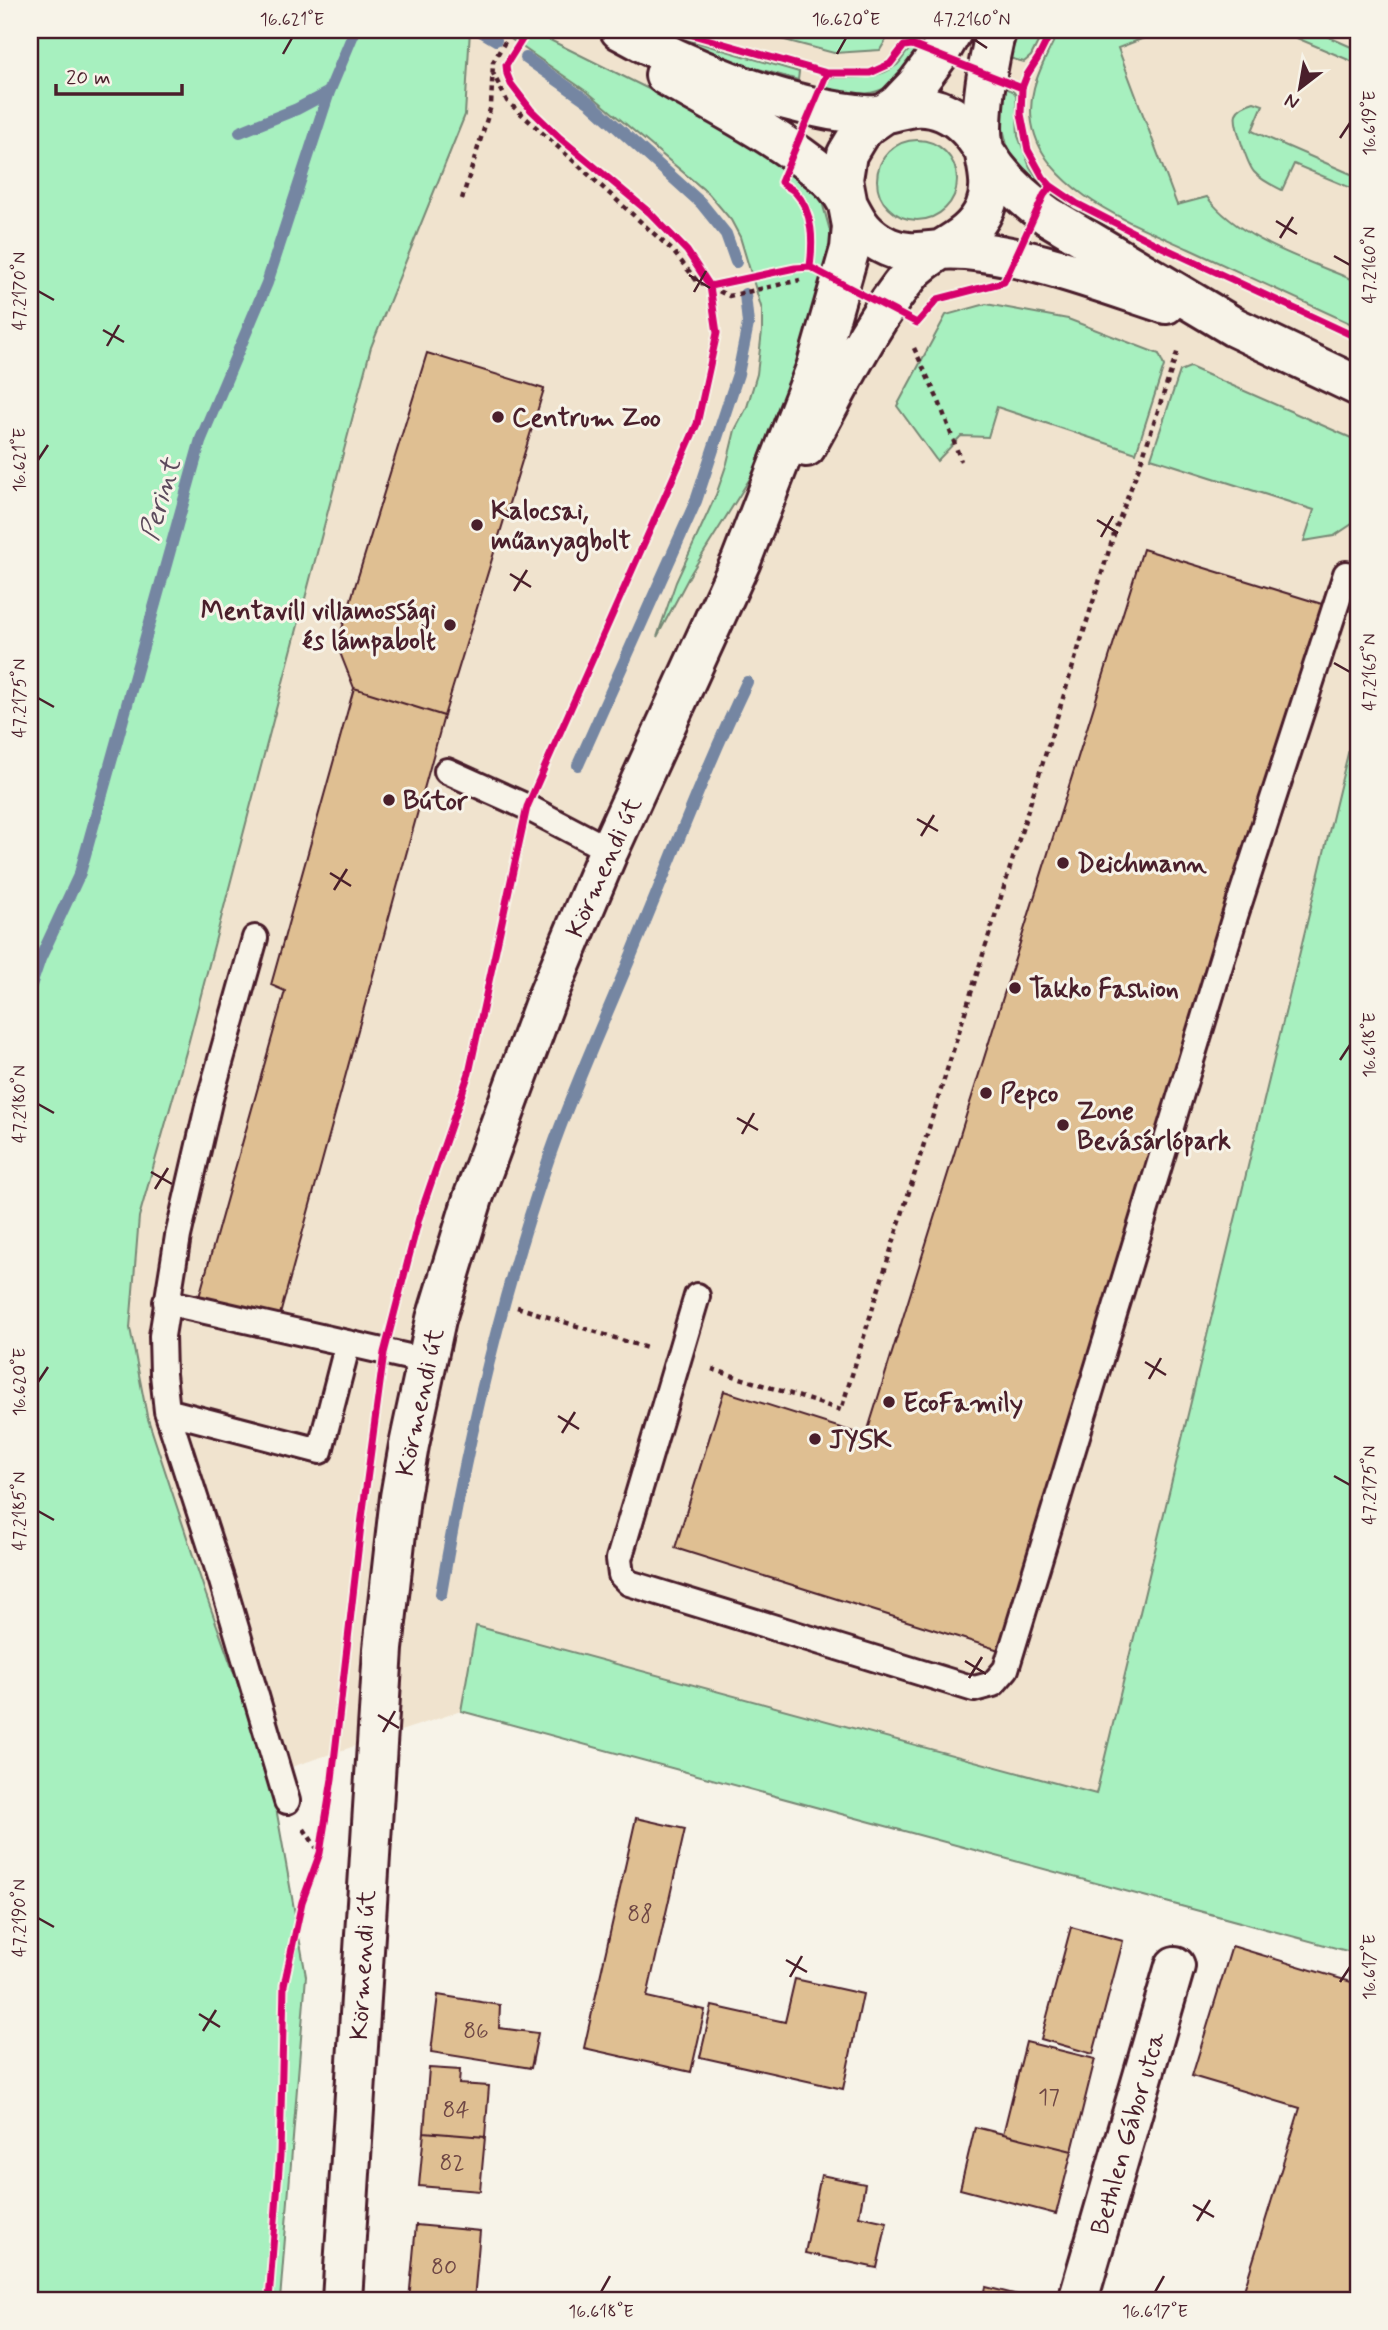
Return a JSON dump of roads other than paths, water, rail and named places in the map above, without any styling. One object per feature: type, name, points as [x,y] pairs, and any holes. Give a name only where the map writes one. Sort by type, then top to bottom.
[{"type":"street","points":[[595,30],[793,151],[829,179],[859,226],[878,242],[901,252],[965,250],[1016,258],[1234,327]]},
{"type":"street","points":[[620,30],[698,68],[821,109],[877,115],[910,106],[944,112],[964,124],[1010,185],[1028,202],[1234,327],[1358,386]]},
{"type":"street","name":"Körmendi út","points":[[342,2300],[383,1649],[400,1497],[426,1361],[447,1279],[481,1173],[545,1002],[609,850],[741,561],[816,368],[842,283],[852,236],[843,179],[848,154],[859,134],[877,118],[897,106],[916,85],[953,30]]},
{"type":"street","name":"Körmendi út","points":[[741,561],[880,317],[918,265],[938,250],[960,240],[984,209],[990,175],[982,134],[983,105],[996,30]]},
{"type":"street","name":"Bethlen Gábor utca","points":[[1078,2300],[1175,1966]]},
{"type":"lane","points":[[697,1296],[620,1559],[621,1574],[629,1583],[974,1689],[993,1684],[1006,1669],[1236,916],[1346,574]]},
{"type":"lane","points":[[447,771],[527,807],[609,850]]},
{"type":"lane","points":[[255,938],[209,1102],[178,1236],[162,1336],[163,1374],[167,1411],[222,1581],[287,1801]]},
{"type":"lane","points":[[166,1301],[426,1361]]},
{"type":"lane","points":[[167,1411],[320,1451],[348,1343]]},
{"type":"waterway","name":"Perint","points":[[30,988],[40,959],[80,873],[201,439],[267,283],[329,92],[355,30]]},
{"type":"waterway","points":[[479,30],[496,40]]},
{"type":"waterway","points":[[526,58],[590,103],[701,203],[726,234],[736,262]]},
{"type":"waterway","points":[[240,132],[297,109],[329,92]]},
{"type":"waterway","points":[[578,765],[696,501],[738,374],[748,324],[745,294]]},
{"type":"waterway","points":[[441,1594],[487,1371],[516,1261],[551,1152],[704,779],[747,682]]},
{"type":"place","name":"Centrum Zoo","points":[[498,417]]},
{"type":"place","name":"Kalocsai, műanyagbolt","points":[[477,525]]},
{"type":"place","name":"Mentavill villamossági és lámpabolt","points":[[450,625]]},
{"type":"place","name":"Bútor","points":[[389,800]]},
{"type":"place","name":"Deichmann","points":[[1063,863]]},
{"type":"place","name":"Takko Fashion","points":[[1015,988]]},
{"type":"place","name":"Pepco","points":[[986,1093]]},
{"type":"place","name":"Zone Bevásárlópark","points":[[1063,1125]]},
{"type":"place","name":"EcoFamily","points":[[889,1402]]},
{"type":"place","name":"JYSK","points":[[815,1439]]}]
